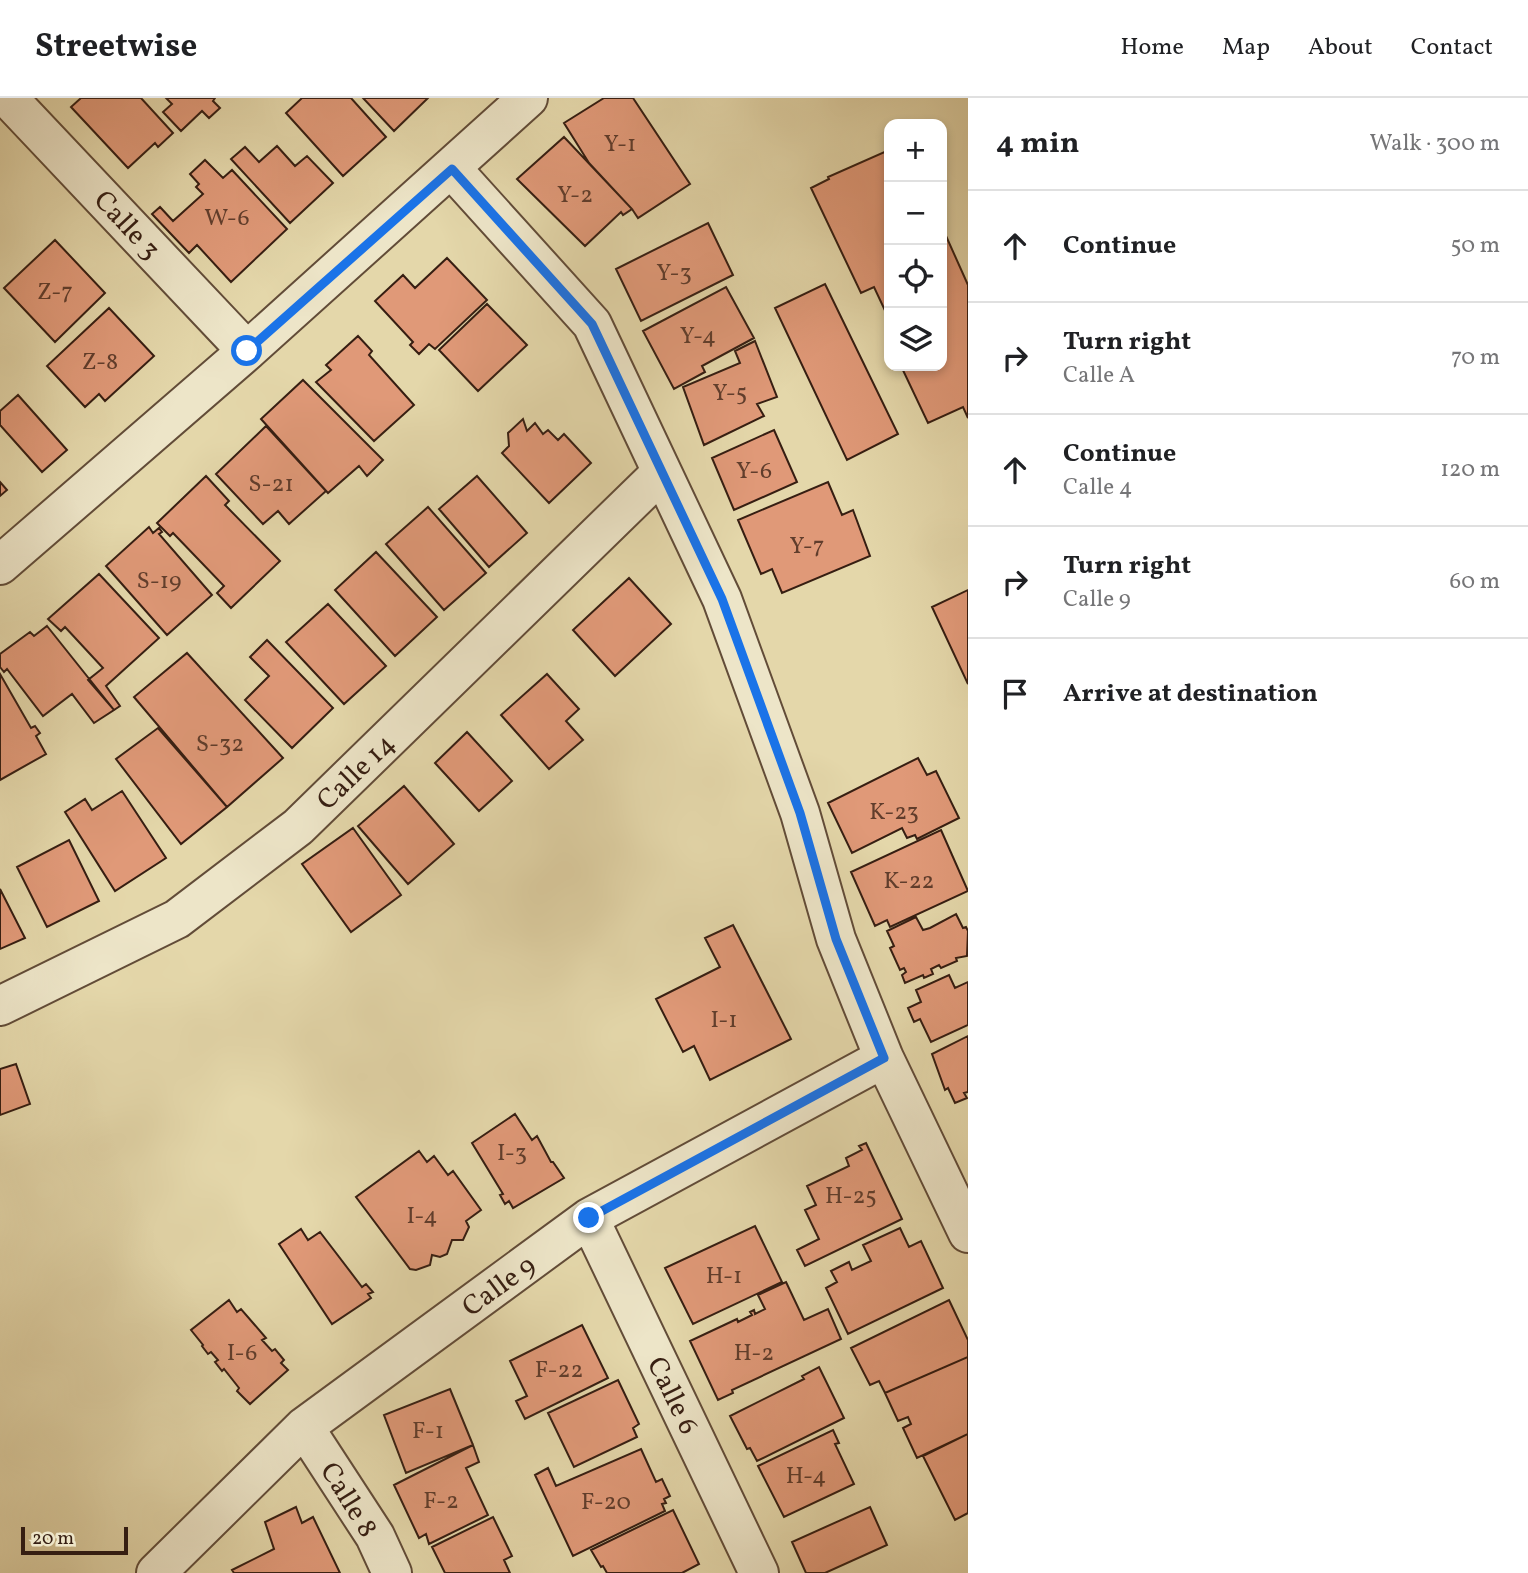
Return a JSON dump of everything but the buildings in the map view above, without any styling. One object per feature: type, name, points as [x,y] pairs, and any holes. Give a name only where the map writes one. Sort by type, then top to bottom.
[{"type":"street","name":"Calle 3","points":[[8,98],[247,351]]},
{"type":"street","points":[[0,565],[247,351],[528,98]]},
{"type":"street","points":[[452,169],[592,324],[722,599],[800,813],[836,939],[884,1058],[968,1233]]},
{"type":"street","name":"Calle 14","points":[[0,1006],[177,919],[298,827],[662,472]]},
{"type":"street","name":"Calle 9","points":[[156,1573],[304,1427],[589,1218],[884,1058]]},
{"type":"street","name":"Calle 6","points":[[589,1218],[759,1573]]},
{"type":"street","name":"Calle 8","points":[[304,1427],[375,1536],[392,1573]]},
{"type":"route","points":[[247,351],[452,169],[592,324],[722,599],[800,813],[836,939],[884,1058],[589,1218]]}]
